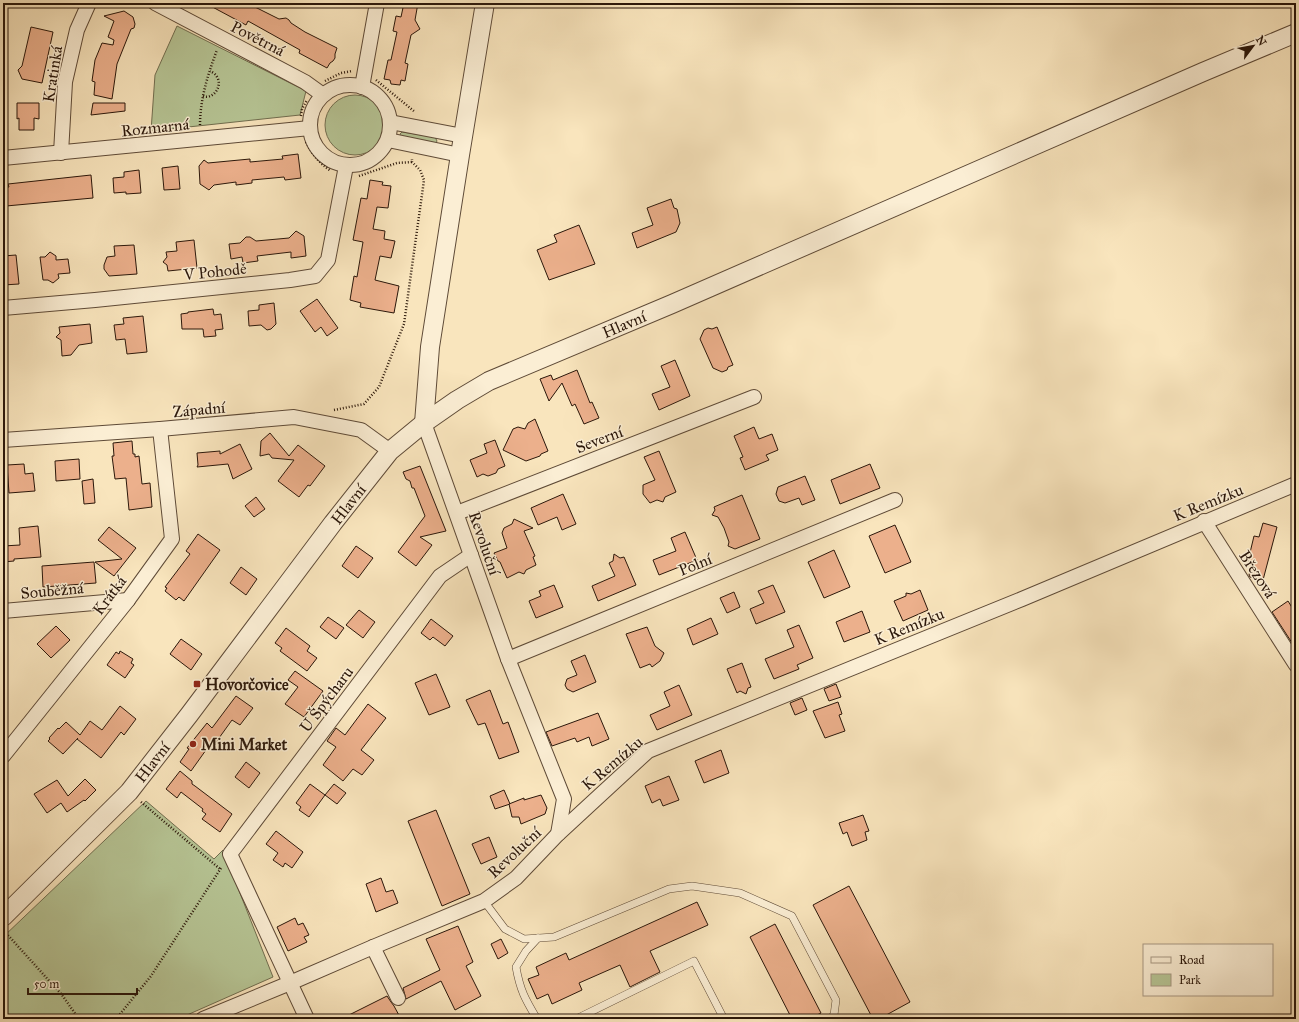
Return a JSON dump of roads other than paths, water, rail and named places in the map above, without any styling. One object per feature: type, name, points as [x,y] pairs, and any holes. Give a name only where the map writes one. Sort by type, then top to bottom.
[{"type":"street","name":"Kratinká","points":[[61,153],[65,82],[77,30],[89,3]]},
{"type":"street","name":"Povětrná","points":[[155,3],[305,82],[319,92]]},
{"type":"street","points":[[362,87],[377,3]]},
{"type":"street","points":[[424,423],[430,347],[485,3]]},
{"type":"street","name":"Hlavní","points":[[3,917],[129,792],[189,715],[333,523],[390,451],[424,423],[456,400],[489,381],[672,304],[1296,33]]},
{"type":"street","points":[[344,85],[356,85],[362,87],[369,89],[380,98],[387,109],[390,122],[388,140],[381,152],[370,160],[345,171],[321,153],[306,129],[319,92],[344,85]]},
{"type":"street","points":[[390,122],[463,136]]},
{"type":"street","name":"Rozmarná","points":[[3,158],[306,129]]},
{"type":"street","points":[[388,140],[460,155]]},
{"type":"street","name":"V Pohodě","points":[[3,308],[95,300],[290,280],[315,276],[328,260],[345,171]]},
{"type":"street","name":"Severní","points":[[457,513],[754,396]]},
{"type":"street","name":"Západní","points":[[3,440],[160,429],[294,417],[361,430],[390,451]]},
{"type":"street","name":"Revoluční","points":[[203,1019],[290,984],[484,901],[516,878],[558,834],[564,799],[508,659],[424,423]]},
{"type":"street","name":"Krátká","points":[[3,756],[128,600],[172,539],[160,429]]},
{"type":"street","name":"K Remízku","points":[[558,834],[648,751],[1022,599],[1296,484]]},
{"type":"street","name":"Polní","points":[[508,659],[895,500]]},
{"type":"street","name":"Březová","points":[[1204,522],[1296,665]]},
{"type":"street","name":"U Špýcharu","points":[[290,984],[230,854],[440,576],[470,555]]},
{"type":"street","name":"Souběžná","points":[[3,611],[128,600]]},
{"type":"street","points":[[374,947],[398,998]]},
{"type":"street","points":[[290,984],[307,1019]]},
{"type":"lane","points":[[484,901],[505,928],[524,939],[554,937],[669,888],[692,886],[740,893],[792,916],[836,1000],[834,1015],[829,1019]]},
{"type":"lane","points":[[537,1019],[527,1003],[520,986],[516,967],[526,951],[538,938]]},
{"type":"lane","points":[[576,1019],[694,961],[724,1019]]},
{"type":"place","name":"Hovorčovice","points":[[197,684]]},
{"type":"place","name":"Mini Market","points":[[193,744]]}]
